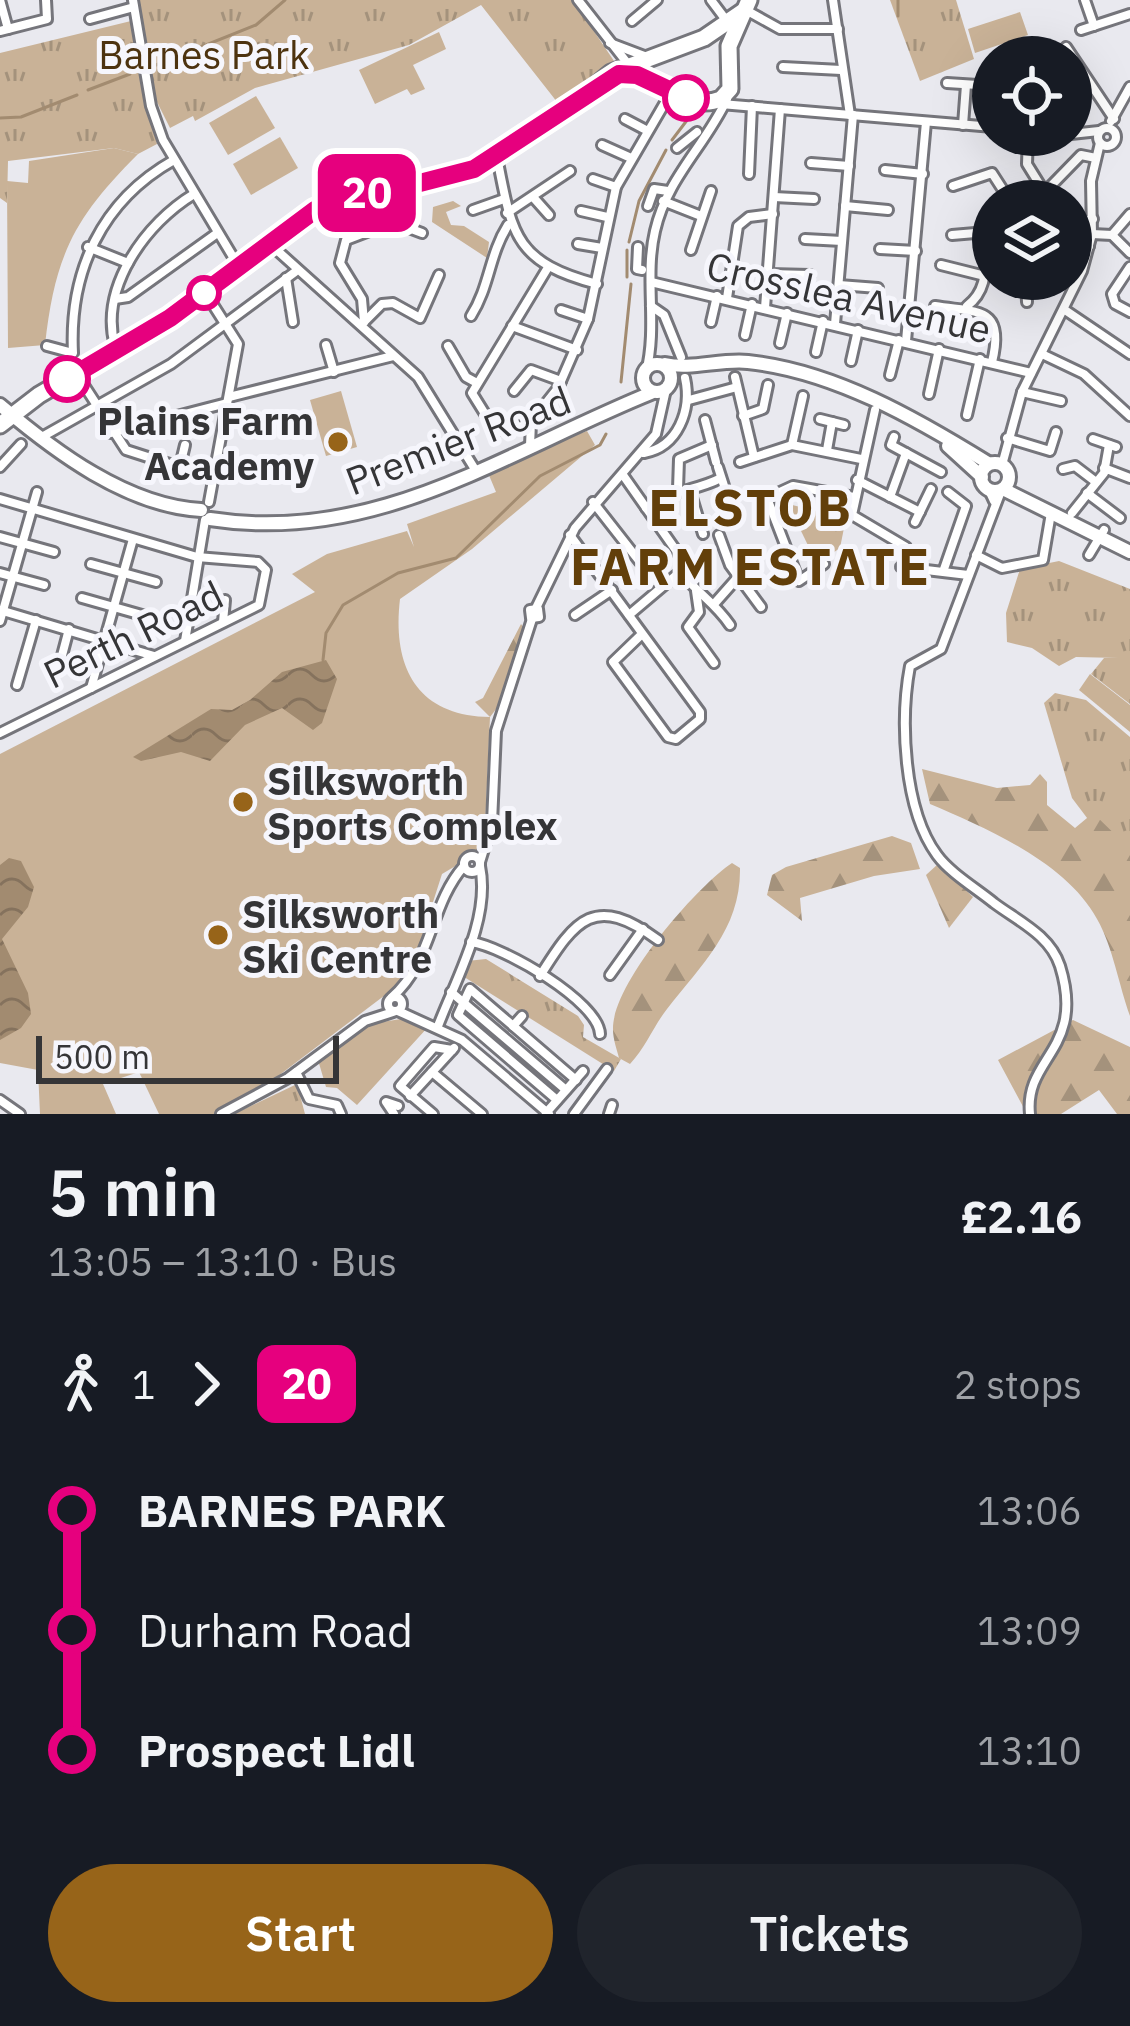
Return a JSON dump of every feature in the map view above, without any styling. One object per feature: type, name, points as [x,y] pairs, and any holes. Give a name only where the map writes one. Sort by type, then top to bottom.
[{"type":"highway","points":[[75,370],[148,332],[333,197],[497,155],[607,77],[623,59],[653,57],[719,36],[738,20]]},
{"type":"highway","points":[[607,77],[627,74],[658,86],[725,99],[738,20]]},
{"type":"highway","points":[[653,57],[643,70],[658,86]]},
{"type":"highway","points":[[623,59],[658,86]]},
{"type":"highway","points":[[7,414],[237,265]]},
{"type":"main road","points":[[660,378],[723,360],[777,367],[875,401],[1052,511],[1070,516]]},
{"type":"main road","points":[[660,378],[708,367],[752,369],[821,387],[939,439],[996,477],[1130,548]]},
{"type":"main road","name":"Premier Road","points":[[475,469],[533,436],[612,405],[660,378]]},
{"type":"main road","name":"Premier Road","points":[[7,414],[75,470],[121,494],[171,513],[282,524],[334,518],[529,453],[660,378]]},
{"type":"main road","name":"Premier Road","points":[[7,414],[127,488],[206,513]]},
{"type":"street","points":[[1,0],[4,30],[47,19],[46,0]]},
{"type":"street","points":[[578,0],[623,59]]},
{"type":"street","points":[[632,21],[657,0]]},
{"type":"street","points":[[711,0],[738,20],[780,29],[838,29]]},
{"type":"street","points":[[833,0],[851,115],[835,324]]},
{"type":"street","points":[[1085,0],[1093,22]]},
{"type":"street","points":[[90,19],[134,4],[152,106],[174,160],[237,265]]},
{"type":"street","points":[[1081,30],[1093,22],[1130,14]]},
{"type":"street","points":[[609,43],[653,57]]},
{"type":"street","points":[[783,67],[841,70]]},
{"type":"street","points":[[947,83],[972,85]]},
{"type":"street","points":[[963,125],[966,85]]},
{"type":"street","points":[[547,269],[472,396],[491,428],[533,436],[577,350],[597,284],[616,187],[646,130],[658,86]]},
{"type":"street","points":[[1130,86],[1097,157],[1092,234],[1112,236],[1130,253]]},
{"type":"street","points":[[644,453],[662,407],[651,342],[652,248],[663,201],[725,99],[752,106],[972,126]]},
{"type":"street","points":[[1092,99],[1109,134]]},
{"type":"street","points":[[749,174],[752,106]]},
{"type":"street","points":[[765,308],[781,109]]},
{"type":"street","points":[[625,119],[646,130]]},
{"type":"street","points":[[890,375],[902,340],[916,251],[926,122]]},
{"type":"street","points":[[688,155],[674,147],[697,132]]},
{"type":"street","points":[[1109,134],[1130,139]]},
{"type":"street","points":[[602,145],[631,158]]},
{"type":"street","points":[[497,155],[509,225],[547,269],[597,284]]},
{"type":"street","points":[[1061,180],[1081,155],[1097,157]]},
{"type":"street","points":[[47,346],[73,353],[75,292],[88,247],[130,194],[174,160]]},
{"type":"street","points":[[811,163],[849,166]]},
{"type":"street","points":[[885,170],[923,174]]},
{"type":"street","points":[[506,213],[570,171]]},
{"type":"street","points":[[953,186],[992,172],[998,180]]},
{"type":"street","points":[[593,179],[616,187]]},
{"type":"street","points":[[648,206],[654,189],[668,191]]},
{"type":"street","points":[[691,250],[711,191]]},
{"type":"street","points":[[116,346],[115,299],[128,263],[155,227],[194,194]]},
{"type":"street","points":[[533,197],[550,215]]},
{"type":"street","points":[[774,197],[814,199]]},
{"type":"street","points":[[473,210],[504,199]]},
{"type":"street","points":[[663,201],[701,216]]},
{"type":"street","points":[[845,206],[888,210]]},
{"type":"street","points":[[581,212],[608,217]]},
{"type":"street","points":[[711,322],[722,297],[738,226],[749,218],[773,214]]},
{"type":"street","points":[[1112,236],[1130,214]]},
{"type":"street","points":[[362,325],[362,299],[340,262],[346,240],[393,222],[422,233]]},
{"type":"street","points":[[471,316],[488,288],[491,253],[509,225]]},
{"type":"street","points":[[952,235],[972,233]]},
{"type":"street","points":[[115,299],[128,297],[216,234]]},
{"type":"street","points":[[806,239],[842,241]]},
{"type":"street","points":[[267,241],[291,275],[362,325],[418,377],[475,469]]},
{"type":"street","points":[[578,244],[602,248]]},
{"type":"street","points":[[642,269],[637,269],[636,246],[652,248]]},
{"type":"street","points":[[88,247],[128,263]]},
{"type":"street","points":[[880,249],[916,251]]},
{"type":"street","points":[[941,265],[972,273]]},
{"type":"street","points":[[1130,267],[1112,299],[1130,312]]},
{"type":"street","points":[[769,274],[809,275]]},
{"type":"street","points":[[291,275],[292,322]]},
{"type":"street","points":[[40,438],[171,364],[291,275]]},
{"type":"street","points":[[362,325],[382,304],[393,303],[420,318],[439,275]]},
{"type":"street","name":"Crosslea Avenue","points":[[651,282],[1031,374]]},
{"type":"street","points":[[838,285],[878,288]]},
{"type":"street","points":[[185,641],[238,344],[210,300]]},
{"type":"street","points":[[965,307],[975,300]]},
{"type":"street","points":[[978,300],[979,311]]},
{"type":"street","points":[[1030,1114],[1030,1091],[1067,1022],[1060,968],[1041,937],[934,848],[906,765],[903,704],[910,666],[941,650],[976,555],[1022,392],[1069,300]]},
{"type":"street","points":[[745,335],[752,304]]},
{"type":"street","points":[[651,306],[664,315],[681,357]]},
{"type":"street","points":[[935,306],[979,311],[997,332],[992,362]]},
{"type":"street","points":[[560,310],[588,319]]},
{"type":"street","points":[[1065,310],[1130,354]]},
{"type":"street","points":[[780,343],[787,313]]},
{"type":"street","points":[[816,352],[823,321]]},
{"type":"street","points":[[512,326],[577,350]]},
{"type":"street","points":[[851,361],[859,330]]},
{"type":"street","points":[[326,345],[334,372]]},
{"type":"street","points":[[448,346],[466,377],[477,383]]},
{"type":"street","points":[[929,394],[939,349]]},
{"type":"street","points":[[1042,354],[1084,374],[1130,416]]},
{"type":"street","points":[[111,433],[393,356]]},
{"type":"street","points":[[967,415],[980,359]]},
{"type":"street","points":[[75,370],[126,450],[213,478]]},
{"type":"street","points":[[514,391],[531,370],[561,381]]},
{"type":"street","points":[[660,378],[689,400]]},
{"type":"street","points":[[660,378],[662,407]]},
{"type":"street","points":[[689,400],[736,382],[754,457]]},
{"type":"street","points":[[743,416],[761,412],[768,386]]},
{"type":"street","points":[[1022,392],[1061,401]]},
{"type":"street","points":[[792,446],[803,396]]},
{"type":"street","points":[[220,1114],[296,1072],[396,1005],[429,938],[442,891],[484,849],[492,823],[496,731],[532,619],[540,615],[536,608],[570,536],[593,502],[684,421],[689,400]]},
{"type":"street","points":[[875,410],[861,459],[853,515],[906,547]]},
{"type":"street","points":[[820,419],[844,425]]},
{"type":"street","points":[[706,420],[735,520]]},
{"type":"street","points":[[827,451],[832,422]]},
{"type":"street","points":[[1007,438],[1050,451],[1056,432]]},
{"type":"street","points":[[894,437],[891,445],[941,472]]},
{"type":"street","points":[[1070,516],[1096,482],[1113,446],[1094,439]]},
{"type":"street","points":[[0,467],[22,444]]},
{"type":"street","points":[[179,470],[185,445]]},
{"type":"street","points":[[678,489],[679,460],[712,445]]},
{"type":"street","points":[[740,462],[792,446],[861,459]]},
{"type":"street","points":[[890,497],[906,453]]},
{"type":"street","points":[[1064,469],[1075,466],[1096,482]]},
{"type":"street","points":[[1104,468],[1130,478]]},
{"type":"street","points":[[623,475],[686,562],[683,574],[628,615]]},
{"type":"street","points":[[646,508],[678,489],[690,491],[722,478]]},
{"type":"street","points":[[857,480],[917,517],[931,489]]},
{"type":"street","points":[[824,565],[799,581],[766,498],[793,486],[854,497]]},
{"type":"street","points":[[690,491],[703,534]]},
{"type":"street","points":[[38,492],[1,614],[103,638],[155,656]]},
{"type":"street","points":[[944,569],[966,506],[948,492]]},
{"type":"street","points":[[1087,493],[1120,518]]},
{"type":"street","points":[[0,499],[197,557]]},
{"type":"street","points":[[593,502],[640,562]]},
{"type":"street","points":[[976,555],[1002,568],[1043,560],[1052,511]]},
{"type":"street","points":[[1089,555],[1102,533]]},
{"type":"street","points":[[719,535],[738,577],[761,607]]},
{"type":"street","points":[[570,536],[700,712],[700,719],[676,739],[668,736],[613,662],[615,655],[642,634]]},
{"type":"street","points":[[0,537],[54,552]]},
{"type":"street","points":[[91,688],[134,538]]},
{"type":"street","name":"Perth Road","points":[[2,730],[259,604],[266,567],[197,557]]},
{"type":"street","points":[[91,564],[156,582]]},
{"type":"street","points":[[901,567],[968,575]]},
{"type":"street","points":[[0,573],[44,585]]},
{"type":"street","points":[[683,574],[696,591],[715,602],[730,626]]},
{"type":"street","points":[[715,602],[738,577]]},
{"type":"street","points":[[575,616],[612,590]]},
{"type":"street","points":[[696,591],[699,612],[688,627],[714,663]]},
{"type":"street","points":[[82,598],[148,617]]},
{"type":"street","points":[[224,622],[225,600]]},
{"type":"street","points":[[16,685],[36,620]]},
{"type":"street","points":[[60,663],[69,629]]},
{"type":"street","points":[[438,1026],[471,942],[482,882],[471,867]]},
{"type":"street","points":[[540,976],[569,931],[586,919],[612,915],[658,940]]},
{"type":"street","points":[[610,976],[643,929]]},
{"type":"street","points":[[471,942],[494,948],[591,1008],[602,1031]]},
{"type":"street","points":[[396,1005],[462,1040],[547,1113],[579,1075],[470,989],[458,1016],[556,1100]]},
{"type":"street","points":[[451,992],[566,1090]]},
{"type":"street","points":[[513,1026],[522,1016]]},
{"type":"street","points":[[398,1111],[462,1040]]},
{"type":"street","points":[[433,1114],[400,1086],[434,1047],[452,1051]]},
{"type":"street","points":[[574,1114],[607,1069]]},
{"type":"street","points":[[296,1072],[309,1100],[331,1103],[341,1114]]},
{"type":"street","points":[[432,1072],[482,1114]]},
{"type":"street","points":[[0,1100],[20,1114]]},
{"type":"green space","name":"Barnes Park","points":[[139,0],[573,0],[614,61],[561,107],[481,5],[409,45],[255,88],[195,121],[193,116],[170,128],[156,100]]},
{"type":"green space","points":[[890,0],[956,0],[972,60],[920,81]]},
{"type":"green space","points":[[1020,12],[1028,35],[972,36],[972,43],[968,29]]},
{"type":"green space","points":[[131,21],[157,144],[138,154],[114,148],[8,161],[7,203],[0,198],[0,53]]},
{"type":"green space","points":[[439,32],[446,49],[413,65],[425,89],[411,95],[407,89],[375,104],[359,70]]},
{"type":"green space","points":[[256,96],[275,128],[228,155],[209,123]]},
{"type":"green space","points":[[280,137],[298,168],[251,195],[233,164]]},
{"type":"green space","points":[[114,148],[138,154],[98,198],[71,240],[55,286],[45,345],[8,348],[7,181],[28,183],[29,161]]},
{"type":"green space","points":[[453,201],[461,206],[446,212],[451,225],[464,226],[489,242],[487,258],[432,222],[433,207]]},
{"type":"green space","points":[[341,391],[357,447],[326,456],[310,400]]},
{"type":"green space","name":"Silksworth Sports Complex","points":[[587,431],[595,445],[472,549],[400,599],[400,646],[414,683],[444,708],[490,717],[484,849],[442,874],[409,977],[241,1104],[220,1114],[159,1114],[139,1072],[103,1084],[116,1114],[40,1114],[38,1070],[0,1063],[0,754],[315,592],[292,574],[327,554],[407,531],[414,547],[407,524],[496,492],[486,468]]},
{"type":"green space","points":[[788,504],[846,518],[840,548],[817,564]]},
{"type":"green space","points":[[1059,561],[1130,589],[1130,704],[1091,674],[1104,658],[1118,658],[1076,657],[1059,666],[1032,648],[1007,642],[1006,613],[1020,569]]},
{"type":"green space","points":[[521,624],[524,628],[500,704],[490,717],[475,702],[483,698]]},
{"type":"green space","points":[[1090,674],[1130,705],[1130,732],[1079,690]]},
{"type":"green space","points":[[1055,693],[1086,700],[1130,737],[1130,875],[1072,798],[1044,703]]},
{"type":"green space","points":[[922,769],[997,788],[1030,785],[1040,774],[1047,782],[1047,805],[1075,828],[1093,813],[1130,849],[1130,1016],[1107,942],[1083,899],[1066,880],[1023,849],[930,804]]},
{"type":"green space","points":[[892,836],[911,843],[920,869],[874,876],[800,898],[802,921],[767,895],[772,875],[786,867]]},
{"type":"green space","points":[[732,863],[740,868],[739,890],[727,928],[630,1064],[619,1058],[613,1033],[626,988],[678,915]]},
{"type":"green space","points":[[938,864],[973,897],[949,928],[926,875]]},
{"type":"green space","points":[[486,959],[578,1016],[584,1025],[583,1037],[621,1059],[614,1071],[461,975],[467,961]]},
{"type":"green space","points":[[401,1019],[428,1027],[357,1105],[337,1088],[326,1087],[318,1060],[363,1025]]},
{"type":"green space","points":[[1073,1020],[1130,1047],[1130,1114],[1117,1114],[1099,1090],[1061,1114],[1027,1114],[998,1060]]},
{"type":"green space","points":[[297,1084],[305,1114],[234,1114]]},
{"type":"water","points":[[326,660],[337,679],[322,723],[313,730],[282,708],[245,725],[210,761],[181,752],[141,761],[133,757],[211,709],[232,710],[250,700],[282,672]]},
{"type":"water","points":[[9,858],[21,861],[34,887],[28,907],[2,939],[28,993],[31,1014],[21,1028],[0,1040],[0,865]]},
{"type":"waterway","points":[[191,51],[256,25],[285,0]]},
{"type":"waterway","points":[[898,0],[898,16]]},
{"type":"waterway","points":[[156,65],[179,56]]},
{"type":"waterway","points":[[88,90],[130,74]]},
{"type":"waterway","points":[[0,118],[21,117],[77,95]]},
{"type":"waterway","points":[[672,140],[694,111]]},
{"type":"waterway","points":[[629,242],[639,201],[666,150]]},
{"type":"waterway","points":[[627,250],[627,277]]},
{"type":"waterway","points":[[621,382],[631,284]]},
{"type":"waterway","points":[[323,660],[326,633],[343,605],[398,573],[456,558],[540,476],[600,445],[606,434]]},
{"type":"bus line","name":"20","points":[[67,379],[170,318],[315,210],[350,197],[474,169],[619,74],[637,75],[686,98]]},
{"type":"place","name":"Plains Farm Academy","points":[[338,442]]},
{"type":"place","name":"Silksworth Sports Complex","points":[[243,802]]},
{"type":"place","name":"Silksworth Ski Centre","points":[[218,935]]},
{"type":"district","name":"ELSTOB FARM ESTATE","points":[[751,536]]}]
